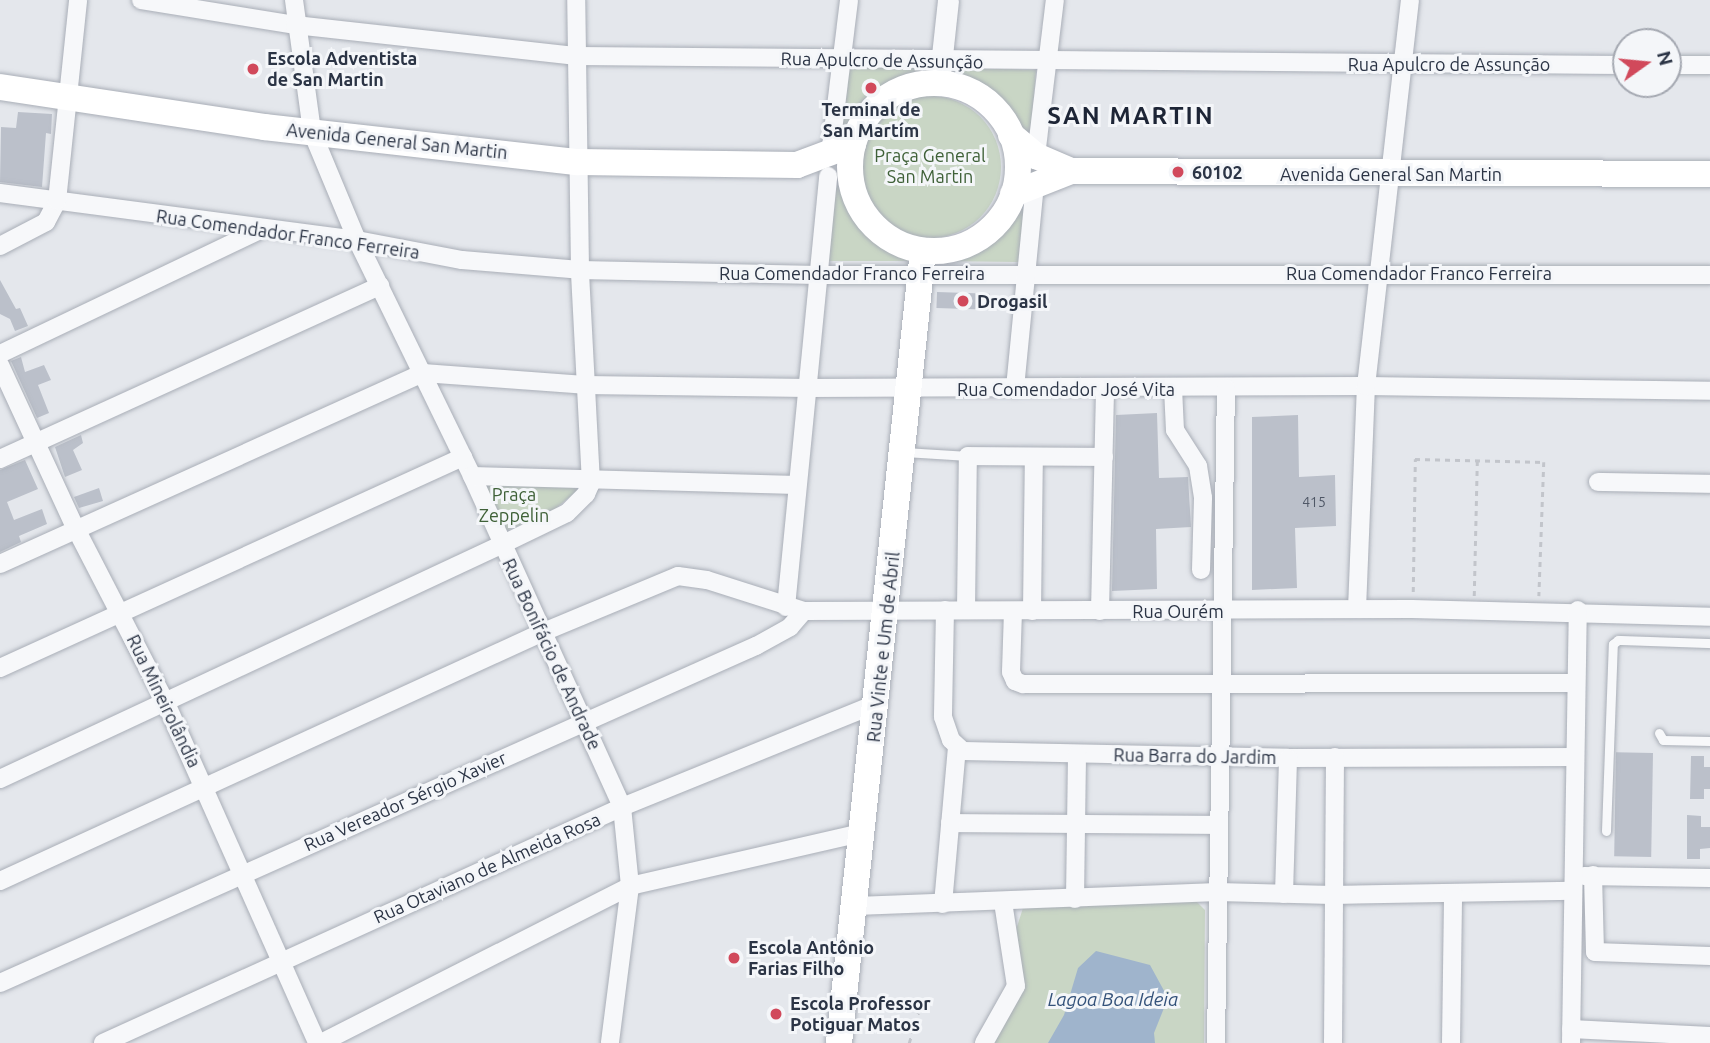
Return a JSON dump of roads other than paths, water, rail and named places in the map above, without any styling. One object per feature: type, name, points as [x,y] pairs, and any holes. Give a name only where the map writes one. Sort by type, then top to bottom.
[{"type":"main road","points":[[940,72],[974,93],[996,111],[1011,135],[1024,190],[993,227],[978,239],[922,263],[872,224],[856,197],[850,171],[837,158],[885,98],[940,72]]},
{"type":"main road","name":"Avenida General San Martin","points":[[0,87],[66,94],[312,132],[578,162],[797,165],[837,158],[856,197]]},
{"type":"main road","name":"Avenida General San Martin","points":[[1011,135],[1036,156],[1071,171],[1391,175],[1710,174]]},
{"type":"main road","name":"Avenida General San Martin","points":[[1024,190],[1071,171]]},
{"type":"main road","name":"Rua Vinte e Um de Abril","points":[[839,1043],[856,906],[922,263]]},
{"type":"street","points":[[0,246],[46,222],[57,201],[66,94],[78,0]]},
{"type":"street","name":"Rua Apulcro de Assunção","points":[[141,0],[295,25],[577,56],[841,60],[940,72],[1047,61],[1612,65]]},
{"type":"street","name":"Rua Bonifácio de Andrade","points":[[294,0],[295,25],[312,132],[357,240],[424,373],[622,807],[630,886],[610,1043]]},
{"type":"street","points":[[0,779],[573,509],[591,482],[580,270],[576,0]]},
{"type":"street","points":[[786,607],[818,275],[837,158],[841,60],[849,0]]},
{"type":"street","points":[[940,72],[948,0]]},
{"type":"street","points":[[1036,156],[1055,0]]},
{"type":"street","points":[[1357,609],[1366,386],[1410,0]]},
{"type":"street","points":[[1682,65],[1710,65]]},
{"type":"street","points":[[1015,388],[1027,273],[1024,190]]},
{"type":"street","name":"Rua Comendador Franco Ferreira","points":[[0,193],[357,240],[462,260],[580,270],[818,275],[922,263],[1027,273],[1710,275]]},
{"type":"street","points":[[0,354],[263,229]]},
{"type":"street","points":[[0,458],[380,286]]},
{"type":"street","name":"Rua Mineirolândia","points":[[0,365],[75,527],[165,701],[319,1043]]},
{"type":"street","points":[[0,564],[75,527],[424,373]]},
{"type":"street","name":"Rua Comendador José Vita","points":[[424,373],[585,385],[909,389],[1366,386],[1710,391]]},
{"type":"street","points":[[1100,611],[1105,388]]},
{"type":"street","points":[[1173,388],[1175,429],[1198,466],[1203,498],[1201,570]]},
{"type":"street","points":[[1216,1043],[1226,388]]},
{"type":"street","points":[[965,610],[968,456],[1104,457]]},
{"type":"street","points":[[0,668],[463,457]]},
{"type":"street","points":[[1032,611],[1034,457]]},
{"type":"street","points":[[472,476],[591,482],[797,485]]},
{"type":"street","points":[[1598,482],[1710,484]]},
{"type":"street","name":"Rua Ourém","points":[[0,881],[206,789],[541,633],[653,584],[691,576],[804,611],[1578,610],[1710,617]]},
{"type":"street","points":[[943,904],[957,747],[943,717],[944,610]]},
{"type":"street","points":[[1578,610],[1571,1036],[1700,1038]]},
{"type":"street","name":"Rua Vereador Sérgio Xavier","points":[[0,983],[243,872],[756,646],[790,627],[804,611]]},
{"type":"street","points":[[1013,611],[1011,673],[1018,683],[1576,683]]},
{"type":"street","name":"Rua Otaviano de Almeida Rosa","points":[[103,1043],[622,807],[876,704]]},
{"type":"street","name":"Rua Barra do Jardim","points":[[957,747],[972,752],[1288,758],[1575,757]]},
{"type":"street","points":[[1075,899],[1077,754]]},
{"type":"street","points":[[1333,1043],[1335,757]]},
{"type":"street","points":[[1284,894],[1288,758]]},
{"type":"street","points":[[950,823],[1219,825]]},
{"type":"street","points":[[319,1043],[630,886],[862,833]]},
{"type":"street","points":[[1593,875],[1595,952],[1710,956]]},
{"type":"street","points":[[856,906],[1218,892],[1332,895],[1453,893],[1573,883],[1593,875],[1710,877]]},
{"type":"street","points":[[1451,1043],[1453,893]]},
{"type":"street","points":[[984,1043],[1016,986],[1003,902]]},
{"type":"lane","points":[[903,452],[968,456]]},
{"type":"lane","points":[[1606,831],[1613,644],[1618,640],[1710,643]]},
{"type":"lane","points":[[1658,733],[1663,740],[1710,741]]},
{"type":"water","name":"Lagoa Boa Ideia","points":[[1096,951],[1150,965],[1168,998],[1154,1033],[1155,1043],[1048,1043],[1064,1015],[1078,968]]},
{"type":"place","name":"Escola Adventista de San Martin","points":[[253,69]]},
{"type":"place","name":"Terminal de San Martím","points":[[871,88]]},
{"type":"place","name":"60102","points":[[1178,172]]},
{"type":"place","name":"Drogasil","points":[[963,301]]},
{"type":"place","name":"Escola Antônio Farias Filho","points":[[734,958]]},
{"type":"place","name":"Escola Professor Potiguar Matos","points":[[776,1014]]},
{"type":"district","name":"SAN MARTIN","points":[[1131,116]]},
{"type":"park label","name":"Praça General San Martin","points":[[930,166]]},
{"type":"park label","name":"Praça Zeppelin","points":[[514,505]]}]
